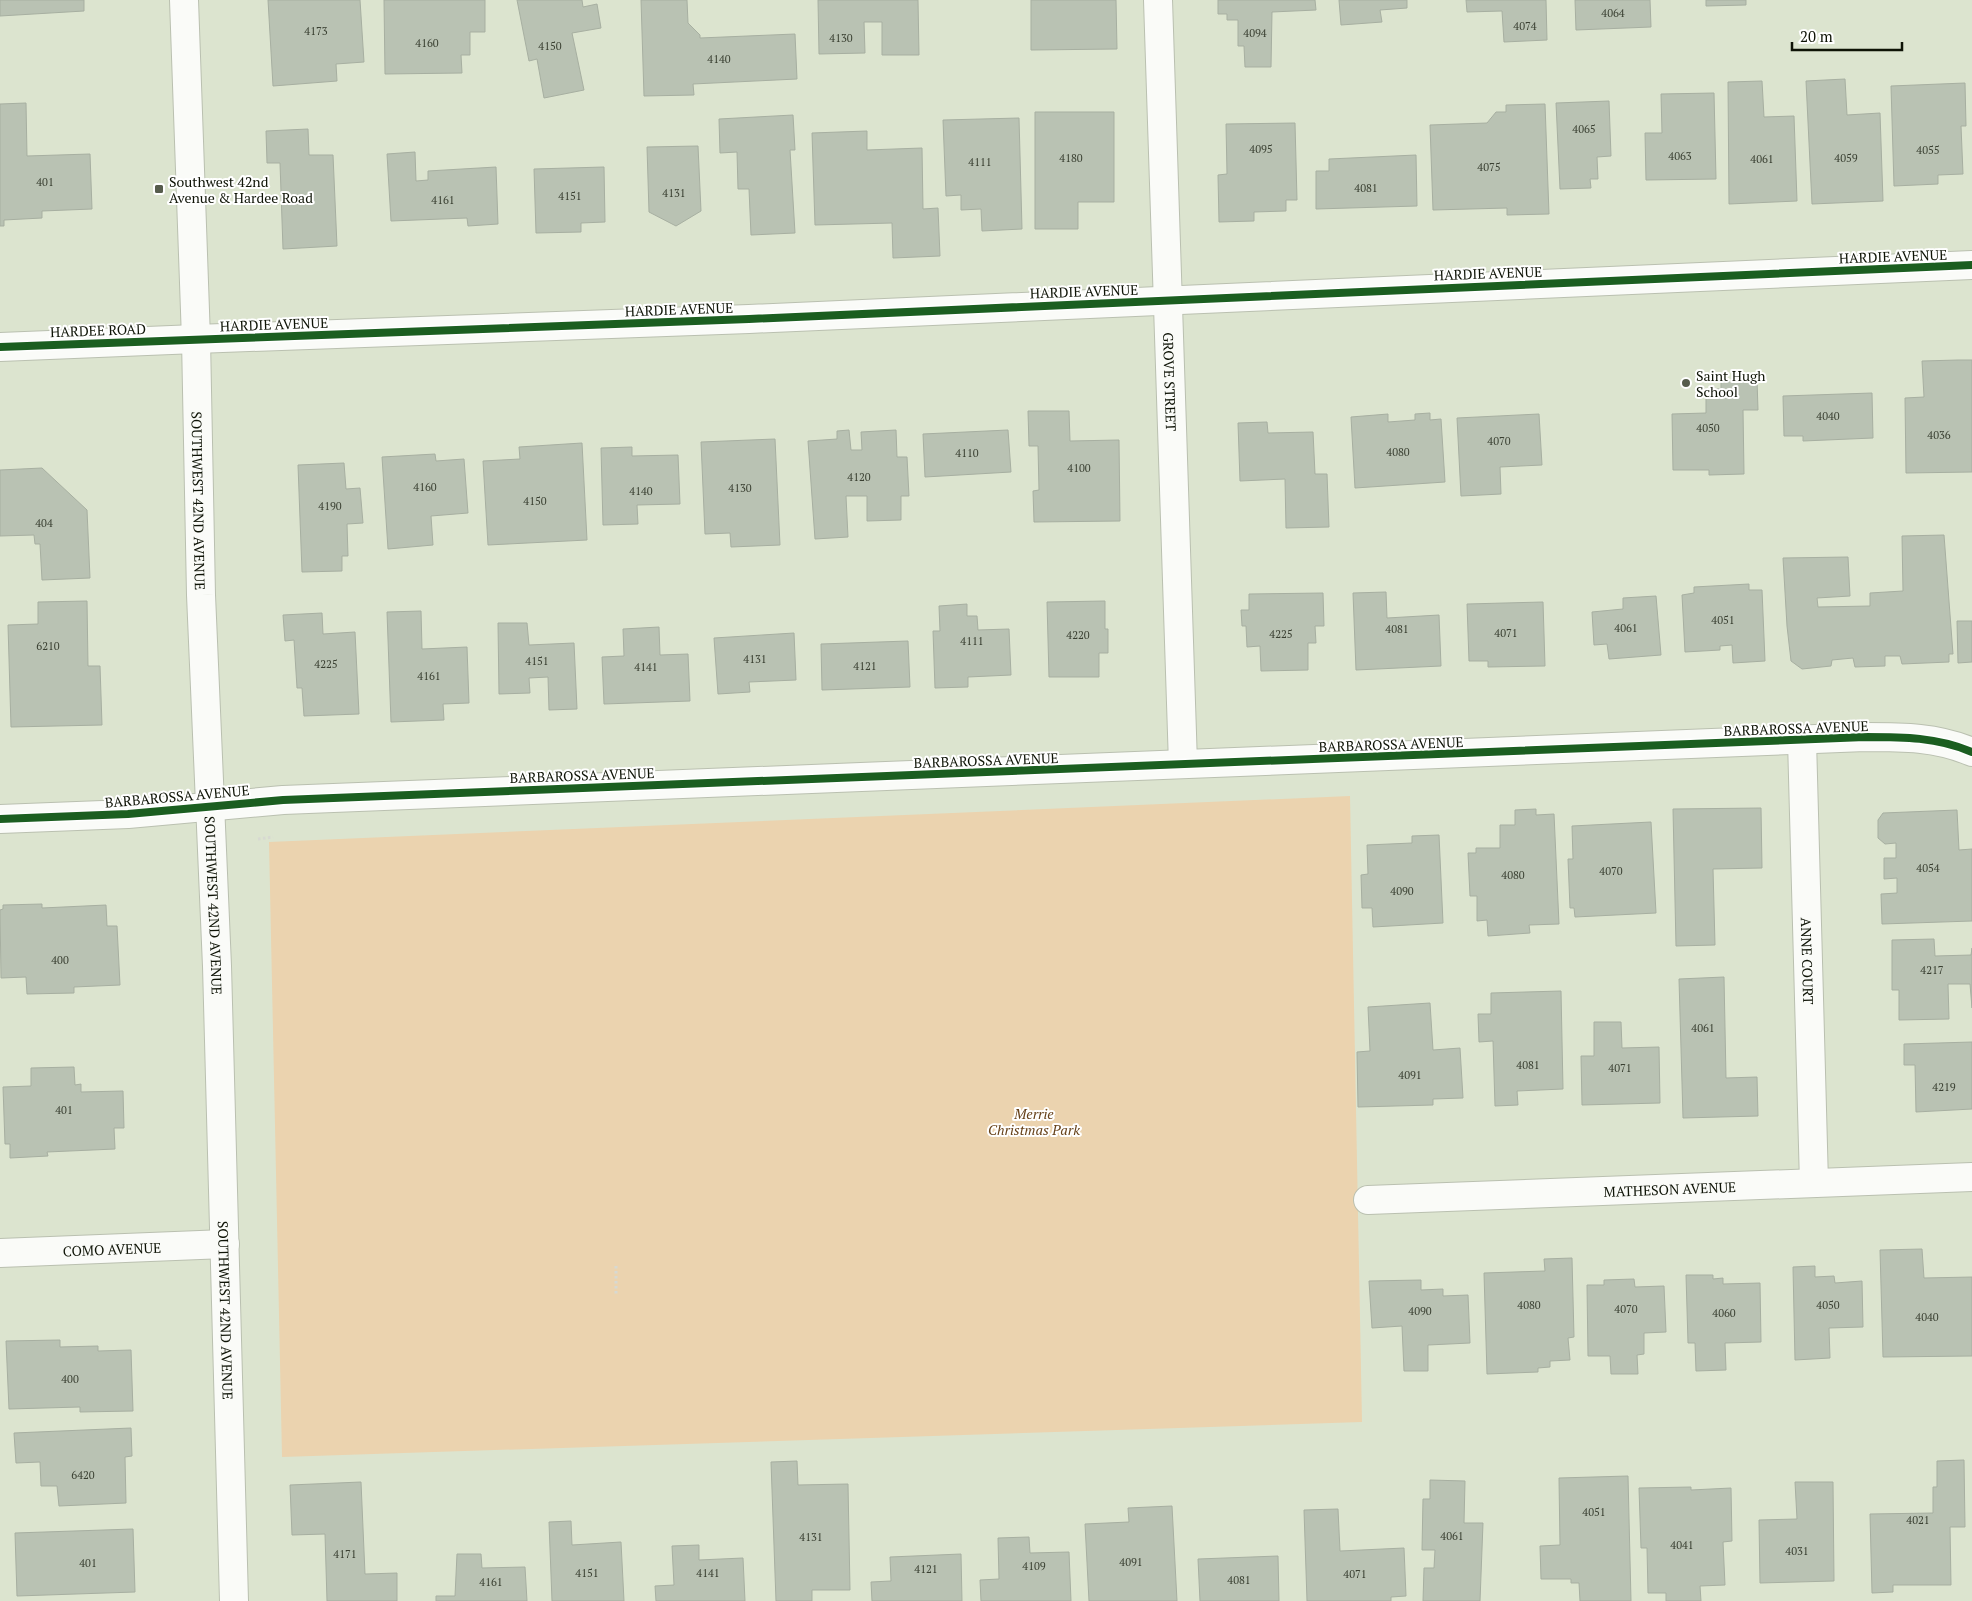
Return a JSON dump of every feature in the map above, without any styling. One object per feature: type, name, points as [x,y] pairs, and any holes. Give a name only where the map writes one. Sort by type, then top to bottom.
[{"type":"street","name":"SOUTHWEST 42ND AVENUE","points":[[184,0],[196,338],[202,595],[211,806],[225,1244],[234,1601]]},
{"type":"street","name":"GROVE STREET","points":[[1158,0],[1183,764]]},
{"type":"street","name":"HARDIE AVENUE","points":[[196,338],[722,320],[1972,265]]},
{"type":"street","name":"HARDEE ROAD","points":[[0,347],[196,338]]},
{"type":"street","name":"BARBAROSSA AVENUE","points":[[0,819],[128,814],[283,800],[1802,740],[1905,737],[1940,741],[1972,752]]},
{"type":"street","name":"ANNE COURT","points":[[1802,740],[1814,1182]]},
{"type":"street","name":"MATHESON AVENUE","points":[[1368,1200],[1972,1177]]},
{"type":"street","name":"COMO AVENUE","points":[[0,1253],[225,1244]]},
{"type":"path","points":[[258,839],[273,837]]},
{"type":"path","points":[[616,1266],[616,1294]]},
{"type":"green space","name":"Merrie Christmas Park","points":[[1350,796],[1362,1422],[282,1457],[269,842]]},
{"type":"building","points":[[0,0],[84,0],[84,11],[0,16]]},
{"type":"building","points":[[268,0],[360,0],[364,62],[336,64],[337,81],[273,86]]},
{"type":"building","points":[[384,0],[485,0],[485,32],[470,32],[470,55],[461,55],[462,73],[385,74]]},
{"type":"building","points":[[517,0],[582,0],[583,7],[597,4],[601,28],[572,33],[584,90],[544,98],[537,59],[529,61]]},
{"type":"building","points":[[641,0],[687,0],[688,23],[700,35],[700,38],[795,34],[797,79],[693,84],[694,95],[644,96]]},
{"type":"building","points":[[818,0],[918,0],[919,55],[882,55],[882,22],[864,22],[865,53],[819,54]]},
{"type":"building","points":[[1031,0],[1116,0],[1117,49],[1031,50]]},
{"type":"building","points":[[1218,0],[1315,0],[1316,10],[1272,12],[1271,67],[1245,67],[1244,46],[1238,46],[1238,20],[1227,20],[1227,14],[1218,14]]},
{"type":"building","points":[[1339,0],[1407,0],[1407,8],[1380,10],[1382,22],[1341,25]]},
{"type":"building","points":[[1466,0],[1546,0],[1547,40],[1504,42],[1502,11],[1467,12]]},
{"type":"building","points":[[1575,0],[1650,0],[1651,27],[1576,30]]},
{"type":"building","points":[[1706,0],[1746,0],[1746,5],[1706,6]]},
{"type":"building","points":[[1845,79],[1847,115],[1880,113],[1883,201],[1812,204],[1806,81]]},
{"type":"building","points":[[1762,81],[1764,117],[1794,116],[1797,201],[1729,204],[1728,82]]},
{"type":"building","points":[[1965,83],[1966,126],[1961,126],[1963,174],[1938,175],[1938,184],[1894,186],[1891,86]]},
{"type":"building","points":[[1714,93],[1716,179],[1646,180],[1645,133],[1662,133],[1661,94]]},
{"type":"building","points":[[1609,101],[1611,156],[1597,157],[1598,179],[1590,179],[1591,188],[1560,189],[1556,103]]},
{"type":"building","points":[[26,103],[27,156],[90,154],[92,209],[42,211],[42,218],[4,220],[4,226],[0,226],[0,104]]},
{"type":"building","points":[[1545,104],[1549,214],[1507,215],[1507,208],[1433,210],[1430,125],[1487,123],[1496,112],[1506,112],[1506,105]]},
{"type":"building","points":[[1035,112],[1114,112],[1114,202],[1078,202],[1078,229],[1035,229]]},
{"type":"building","points":[[793,115],[795,150],[790,150],[795,233],[751,235],[749,189],[738,189],[737,152],[720,153],[719,119]]},
{"type":"building","points":[[1019,118],[1022,229],[982,231],[981,209],[961,210],[961,195],[946,196],[943,120]]},
{"type":"building","points":[[1295,123],[1297,200],[1286,200],[1286,211],[1254,212],[1254,221],[1219,222],[1218,175],[1227,174],[1226,124]]},
{"type":"building","points":[[308,129],[309,155],[333,155],[337,246],[283,249],[280,163],[267,163],[266,131]]},
{"type":"building","points":[[867,131],[867,150],[922,148],[923,209],[938,208],[940,256],[893,258],[892,223],[815,225],[812,133]]},
{"type":"building","points":[[698,146],[701,211],[676,226],[649,212],[647,147]]},
{"type":"building","points":[[415,152],[416,181],[428,180],[428,171],[496,167],[498,224],[468,226],[467,218],[391,221],[387,154]]},
{"type":"building","points":[[1416,155],[1417,206],[1316,209],[1316,171],[1329,171],[1329,159]]},
{"type":"building","points":[[604,167],[605,222],[581,223],[581,232],[536,233],[534,169]]},
{"type":"building","points":[[1972,360],[1972,472],[1906,473],[1905,398],[1924,397],[1922,361]]},
{"type":"building","points":[[1757,380],[1758,410],[1743,410],[1744,474],[1709,475],[1709,470],[1673,470],[1672,414],[1706,413],[1706,389],[1721,389],[1721,381]]},
{"type":"building","points":[[1872,393],[1873,438],[1803,441],[1803,436],[1784,436],[1783,396]]},
{"type":"building","points":[[1028,411],[1069,411],[1070,441],[1119,440],[1120,521],[1034,522],[1033,491],[1039,490],[1038,446],[1029,446]]},
{"type":"building","points":[[1430,413],[1430,420],[1441,419],[1445,482],[1355,488],[1351,417],[1388,414],[1388,422],[1415,420],[1415,414]]},
{"type":"building","points":[[1539,414],[1542,465],[1500,467],[1501,494],[1461,496],[1457,418]]},
{"type":"building","points":[[1267,422],[1268,433],[1313,432],[1315,474],[1327,474],[1329,527],[1286,528],[1285,479],[1240,481],[1238,423]]},
{"type":"building","points":[[849,430],[851,450],[862,450],[861,432],[896,430],[897,457],[907,457],[909,496],[901,496],[901,520],[867,521],[867,496],[846,496],[848,537],[815,539],[808,441],[837,439],[837,431]]},
{"type":"building","points":[[1008,430],[1011,472],[925,477],[923,434]]},
{"type":"building","points":[[775,439],[780,545],[731,547],[730,533],[705,534],[701,442]]},
{"type":"building","points":[[582,443],[587,540],[488,545],[483,461],[520,459],[519,447]]},
{"type":"building","points":[[632,447],[632,456],[678,455],[680,504],[637,505],[638,524],[603,525],[601,448]]},
{"type":"building","points":[[435,454],[436,461],[464,459],[468,513],[431,516],[433,545],[388,549],[382,457]]},
{"type":"building","points":[[344,463],[346,489],[360,488],[363,523],[347,524],[348,556],[342,556],[342,571],[302,572],[298,465]]},
{"type":"building","points":[[42,468],[87,510],[90,578],[42,580],[40,544],[35,544],[34,535],[0,536],[0,470]]},
{"type":"building","points":[[1944,535],[1953,654],[1949,654],[1949,662],[1902,664],[1900,656],[1885,656],[1885,666],[1855,667],[1853,658],[1832,660],[1831,666],[1802,669],[1791,661],[1783,558],[1848,557],[1850,596],[1817,598],[1818,607],[1870,606],[1870,593],[1903,591],[1902,536]]},
{"type":"building","points":[[1749,584],[1749,590],[1762,590],[1765,661],[1733,663],[1732,645],[1720,646],[1720,650],[1685,652],[1682,595],[1694,593],[1694,587]]},
{"type":"building","points":[[1386,592],[1387,618],[1439,615],[1441,666],[1356,670],[1353,593]]},
{"type":"building","points":[[1323,593],[1324,626],[1315,626],[1316,643],[1308,643],[1308,670],[1261,671],[1260,646],[1247,647],[1246,626],[1242,626],[1241,610],[1249,610],[1249,594]]},
{"type":"building","points":[[1656,596],[1661,655],[1609,659],[1607,644],[1594,645],[1592,612],[1623,609],[1623,598]]},
{"type":"building","points":[[87,601],[88,666],[100,666],[102,725],[11,727],[8,625],[38,624],[38,602]]},
{"type":"building","points":[[1105,601],[1105,629],[1108,629],[1108,653],[1099,653],[1099,677],[1049,677],[1047,602]]},
{"type":"building","points":[[1543,602],[1545,666],[1488,667],[1488,661],[1469,661],[1467,604]]},
{"type":"building","points":[[967,604],[967,616],[977,616],[978,630],[1009,629],[1011,675],[968,677],[968,687],[935,688],[933,631],[940,631],[939,606]]},
{"type":"building","points":[[421,611],[422,649],[467,647],[469,703],[443,704],[444,720],[391,722],[387,612]]},
{"type":"building","points":[[322,613],[323,634],[355,632],[359,714],[304,716],[302,688],[297,688],[294,640],[285,641],[283,615]]},
{"type":"building","points":[[1957,621],[1972,621],[1972,662],[1958,663]]},
{"type":"building","points":[[498,623],[527,623],[529,645],[574,643],[577,709],[549,710],[548,677],[529,678],[530,693],[499,694]]},
{"type":"building","points":[[659,627],[660,655],[688,654],[690,701],[604,704],[602,657],[624,656],[623,629]]},
{"type":"building","points":[[794,633],[796,680],[749,682],[750,692],[718,694],[714,638]]},
{"type":"building","points":[[908,641],[910,687],[822,690],[821,644]]},
{"type":"building","points":[[1761,808],[1762,868],[1713,869],[1715,945],[1676,946],[1673,809]]},
{"type":"building","points":[[1536,809],[1536,815],[1554,814],[1559,924],[1529,925],[1530,933],[1488,936],[1487,920],[1477,921],[1477,896],[1470,896],[1468,853],[1476,853],[1476,848],[1500,848],[1500,825],[1515,825],[1515,810]]},
{"type":"building","points":[[1957,810],[1959,850],[1972,849],[1972,921],[1882,924],[1881,894],[1897,893],[1897,878],[1884,879],[1884,858],[1896,858],[1896,843],[1885,844],[1878,838],[1878,820],[1883,813]]},
{"type":"building","points":[[1651,822],[1656,913],[1575,917],[1574,908],[1570,908],[1568,859],[1573,859],[1572,826]]},
{"type":"building","points":[[1439,835],[1443,923],[1373,927],[1372,908],[1362,908],[1361,875],[1368,874],[1367,845],[1412,843],[1412,836]]},
{"type":"building","points":[[42,904],[42,908],[106,905],[107,926],[117,926],[120,985],[74,987],[74,993],[27,994],[26,977],[1,978],[0,910],[3,909],[3,905]]},
{"type":"building","points":[[1934,939],[1935,956],[1971,955],[1972,948],[1972,1008],[1970,984],[1948,984],[1949,1019],[1899,1020],[1899,990],[1892,990],[1892,940]]},
{"type":"building","points":[[1724,977],[1726,1078],[1757,1077],[1758,1116],[1683,1118],[1679,979]]},
{"type":"building","points":[[1561,991],[1563,1089],[1517,1091],[1518,1105],[1495,1106],[1493,1041],[1479,1042],[1478,1014],[1491,1014],[1491,993]]},
{"type":"building","points":[[1430,1003],[1433,1050],[1460,1048],[1463,1098],[1433,1099],[1433,1105],[1358,1107],[1357,1052],[1370,1051],[1368,1007]]},
{"type":"building","points":[[1594,1022],[1621,1022],[1622,1048],[1659,1047],[1660,1103],[1582,1105],[1581,1056],[1594,1056]]},
{"type":"building","points":[[1972,1042],[1972,1109],[1916,1112],[1915,1065],[1904,1065],[1904,1044]]},
{"type":"building","points":[[74,1067],[75,1085],[81,1084],[81,1092],[123,1091],[124,1128],[114,1128],[115,1149],[47,1152],[48,1156],[10,1158],[10,1144],[5,1144],[3,1087],[31,1086],[31,1068]]},
{"type":"building","points":[[1922,1249],[1924,1278],[1972,1277],[1972,1356],[1883,1357],[1880,1250]]},
{"type":"building","points":[[1572,1258],[1574,1337],[1568,1338],[1570,1360],[1550,1361],[1550,1367],[1538,1368],[1538,1372],[1487,1374],[1484,1273],[1545,1271],[1544,1259]]},
{"type":"building","points":[[1815,1266],[1815,1277],[1834,1276],[1835,1283],[1862,1281],[1863,1327],[1829,1328],[1830,1358],[1795,1360],[1793,1267]]},
{"type":"building","points":[[1686,1275],[1713,1275],[1713,1279],[1723,1278],[1723,1284],[1760,1283],[1761,1342],[1725,1343],[1726,1370],[1696,1371],[1695,1343],[1688,1343]]},
{"type":"building","points":[[1634,1279],[1635,1287],[1664,1286],[1666,1332],[1644,1333],[1644,1354],[1637,1355],[1638,1374],[1611,1374],[1610,1356],[1588,1356],[1587,1285],[1604,1285],[1604,1280]]},
{"type":"building","points":[[1421,1280],[1421,1290],[1443,1289],[1443,1296],[1468,1295],[1470,1343],[1428,1345],[1428,1371],[1404,1371],[1402,1326],[1372,1328],[1369,1281]]},
{"type":"building","points":[[60,1340],[60,1347],[98,1346],[98,1351],[131,1350],[133,1411],[80,1412],[80,1407],[9,1409],[6,1341]]},
{"type":"building","points":[[131,1428],[132,1456],[125,1457],[126,1503],[59,1506],[57,1486],[41,1486],[40,1462],[16,1463],[14,1433]]},
{"type":"building","points":[[1964,1460],[1965,1527],[1950,1527],[1951,1585],[1893,1585],[1893,1592],[1872,1593],[1870,1514],[1933,1513],[1933,1487],[1937,1487],[1937,1461]]},
{"type":"building","points":[[797,1461],[798,1485],[848,1484],[850,1590],[812,1590],[812,1601],[776,1601],[771,1462]]},
{"type":"building","points":[[1628,1476],[1631,1601],[1580,1601],[1579,1583],[1571,1583],[1571,1579],[1541,1579],[1540,1546],[1560,1545],[1559,1478]]},
{"type":"building","points":[[1430,1480],[1465,1481],[1464,1523],[1483,1523],[1480,1601],[1423,1601],[1424,1568],[1434,1568],[1435,1550],[1422,1550],[1423,1499],[1430,1499]]},
{"type":"building","points":[[361,1482],[365,1574],[397,1573],[397,1601],[327,1601],[325,1534],[292,1535],[290,1485]]},
{"type":"building","points":[[1795,1482],[1833,1482],[1834,1581],[1760,1583],[1759,1520],[1797,1519]]},
{"type":"building","points":[[1691,1487],[1691,1490],[1731,1488],[1732,1541],[1723,1542],[1725,1585],[1700,1586],[1701,1601],[1666,1601],[1666,1593],[1648,1593],[1647,1548],[1641,1548],[1639,1488]]},
{"type":"building","points":[[1172,1506],[1177,1601],[1089,1601],[1085,1524],[1129,1522],[1128,1508]]},
{"type":"building","points":[[1338,1509],[1340,1551],[1404,1548],[1406,1596],[1391,1597],[1391,1601],[1307,1601],[1304,1510]]},
{"type":"building","points":[[571,1521],[572,1545],[621,1542],[624,1601],[552,1601],[549,1522]]},
{"type":"building","points":[[133,1529],[135,1592],[17,1596],[15,1533]]},
{"type":"building","points":[[1029,1537],[1030,1553],[1069,1552],[1071,1601],[981,1601],[980,1580],[999,1579],[998,1538]]},
{"type":"building","points":[[699,1545],[699,1560],[743,1558],[745,1601],[656,1601],[655,1586],[674,1585],[672,1546]]},
{"type":"building","points":[[457,1554],[481,1554],[482,1568],[525,1567],[527,1601],[436,1601],[436,1596],[455,1596]]},
{"type":"building","points":[[961,1554],[962,1601],[872,1601],[871,1582],[891,1581],[890,1557]]},
{"type":"building","points":[[1278,1556],[1279,1601],[1200,1601],[1198,1559]]},
{"type":"cycle path","points":[[0,347],[749,319],[1972,265]]},
{"type":"cycle path","points":[[0,819],[128,814],[283,800],[1865,737],[1933,741],[1946,743],[1972,752]]},
{"type":"place","name":"Southwest 42nd Avenue & Hardee Road","points":[[159,189]]},
{"type":"place","name":"Saint Hugh School","points":[[1686,383]]}]
